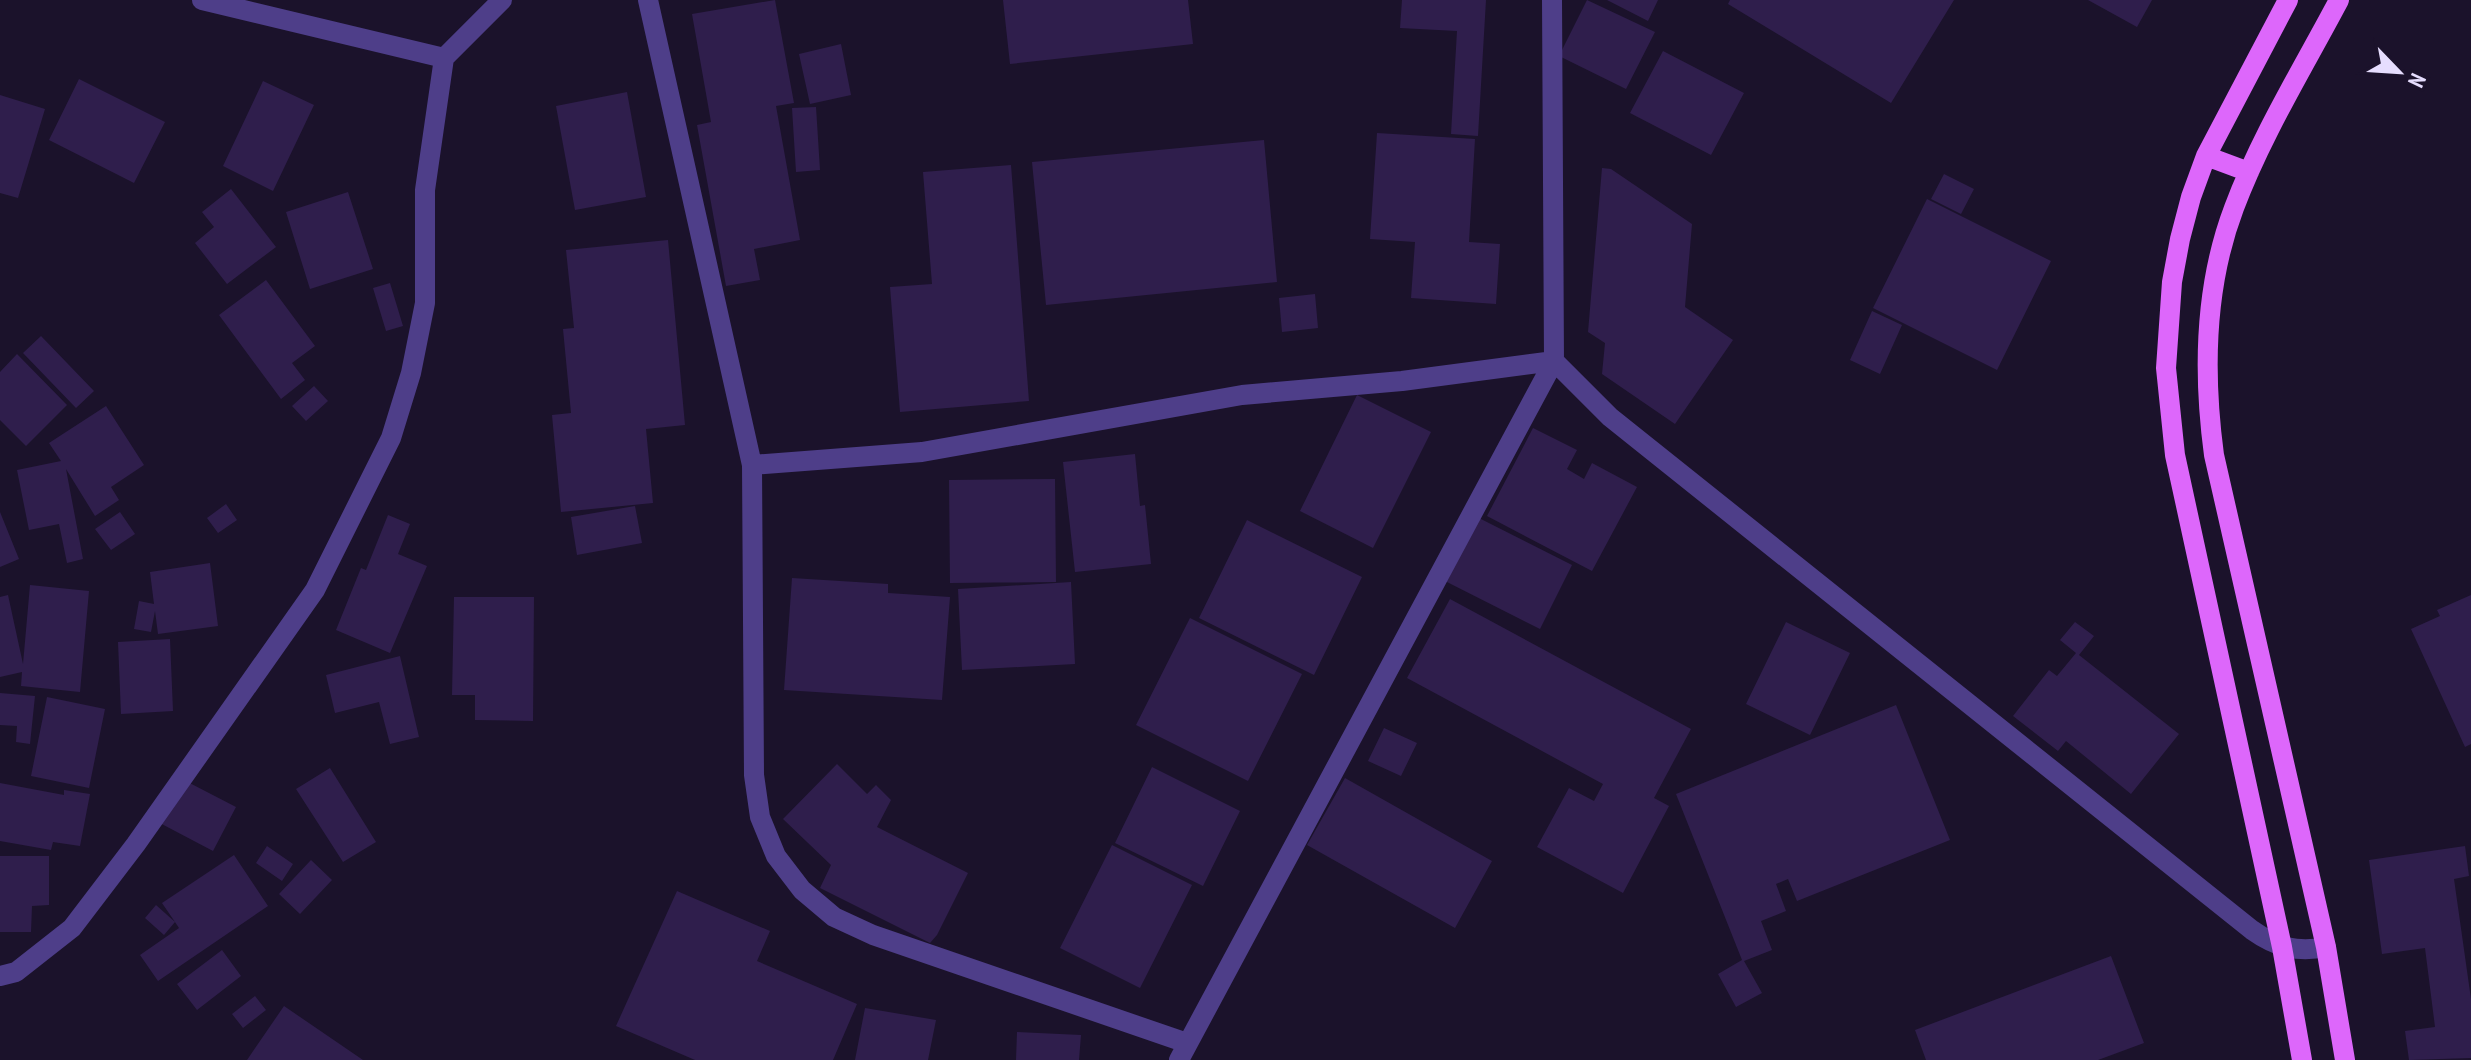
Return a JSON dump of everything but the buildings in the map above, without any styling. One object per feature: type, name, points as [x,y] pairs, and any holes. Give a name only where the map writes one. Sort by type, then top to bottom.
[{"type":"main road","points":[[2288,0],[2206,156],[2180,239],[2172,282],[2166,368],[2175,455],[2282,947],[2302,1060]]},
{"type":"main road","points":[[2339,0],[2249,172],[2233,210],[2213,290],[2208,331],[2208,414],[2214,455],[2326,947],[2345,1060]]},
{"type":"main road","points":[[2206,156],[2249,172]]},
{"type":"street","points":[[202,0],[444,58]]},
{"type":"street","points":[[0,976],[16,972],[72,928],[136,844],[315,590],[391,438],[411,373],[425,303],[425,190],[444,58],[502,0]]},
{"type":"street","points":[[648,0],[752,465],[754,775],[760,817],[776,856],[802,890],[834,917],[873,935],[1183,1052],[1554,361],[1552,0]]},
{"type":"street","points":[[752,465],[922,452],[1242,395],[1402,381],[1554,361]]},
{"type":"street","points":[[1554,361],[1610,417],[2252,930],[2282,947],[2296,950],[2326,947]]}]
